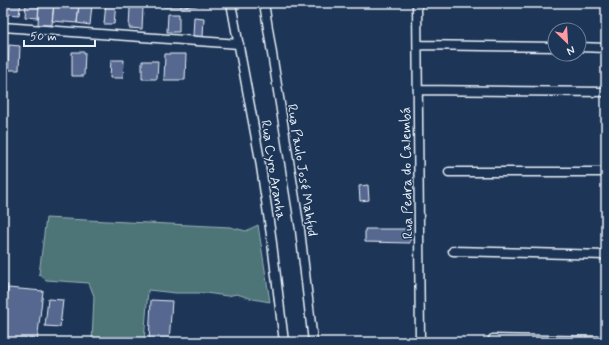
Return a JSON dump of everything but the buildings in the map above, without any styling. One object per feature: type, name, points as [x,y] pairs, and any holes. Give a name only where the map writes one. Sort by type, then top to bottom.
[{"type":"street","name":"Rua Cyro Aranha","points":[[231,3],[260,160],[284,342]]},
{"type":"street","name":"Rua Paulo José Mahfud","points":[[264,3],[300,230],[313,342]]},
{"type":"street","name":"Rua Pedra do Calembá","points":[[417,3],[420,342]]},
{"type":"street","points":[[3,27],[239,44]]},
{"type":"street","points":[[418,45],[547,47]]},
{"type":"street","points":[[587,47],[606,48]]},
{"type":"street","points":[[418,90],[606,92]]},
{"type":"street","points":[[449,172],[606,172]]},
{"type":"street","points":[[453,251],[606,255]]},
{"type":"street","points":[[492,339],[606,341]]},
{"type":"green space","points":[[46,218],[230,227],[246,231],[258,225],[270,302],[237,294],[227,296],[206,293],[176,293],[148,290],[144,342],[92,342],[94,296],[89,283],[46,280],[39,274]]}]
